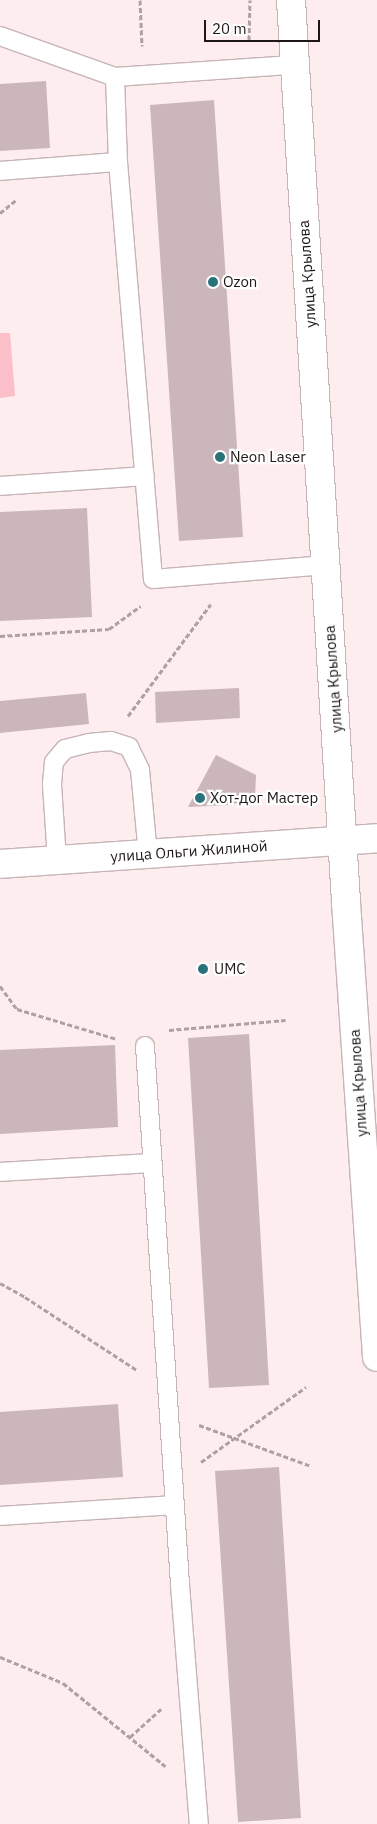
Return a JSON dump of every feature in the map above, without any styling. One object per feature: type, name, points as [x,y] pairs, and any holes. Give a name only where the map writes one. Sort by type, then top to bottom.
[{"type":"street","name":"улица Крылова","points":[[291,0],[293,65],[342,841],[373,1247],[377,1357]]},
{"type":"street","name":"улица Ольги Жилиной","points":[[0,864],[377,838]]},
{"type":"lane","points":[[0,36],[115,77],[293,65]]},
{"type":"lane","points":[[115,77],[118,162],[153,579],[326,565]]},
{"type":"lane","points":[[0,171],[118,162]]},
{"type":"lane","points":[[0,486],[145,476]]},
{"type":"lane","points":[[57,860],[52,784],[54,762],[64,749],[89,742],[109,742],[129,747],[140,770],[148,854]]},
{"type":"lane","points":[[145,1046],[151,1163],[199,1824]]},
{"type":"lane","points":[[0,1172],[151,1163]]},
{"type":"lane","points":[[0,1516],[175,1505]]},
{"type":"path","points":[[140,0],[144,74]]},
{"type":"path","points":[[249,68],[250,0]]},
{"type":"path","points":[[0,636],[109,629],[153,597],[153,579]]},
{"type":"path","points":[[109,742],[214,600]]},
{"type":"path","points":[[0,986],[17,1009],[109,1038]]},
{"type":"path","points":[[145,1046],[164,1030],[286,1020]]},
{"type":"path","points":[[0,1283],[25,1297],[167,1389]]},
{"type":"path","points":[[174,1482],[306,1387]]},
{"type":"path","points":[[169,1413],[311,1466]]},
{"type":"path","points":[[0,1657],[63,1683],[196,1791]]},
{"type":"shaded area","points":[[0,333],[10,333],[15,396],[0,398]]},
{"type":"building","points":[[46,81],[50,148],[0,151],[0,84]]},
{"type":"building","points":[[214,100],[243,537],[179,541],[150,105]]},
{"type":"building","points":[[87,508],[92,617],[0,621],[0,512]]},
{"type":"building","points":[[239,688],[240,718],[156,723],[155,692]]},
{"type":"building","points":[[86,693],[89,724],[0,733],[0,701]]},
{"type":"building","points":[[216,755],[256,775],[255,798],[230,805],[188,807]]},
{"type":"building","points":[[249,1034],[269,1385],[209,1388],[188,1038]]},
{"type":"building","points":[[115,1045],[118,1127],[0,1134],[0,1050]]},
{"type":"building","points":[[118,1404],[123,1477],[0,1485],[0,1412]]},
{"type":"building","points":[[279,1467],[301,1818],[238,1822],[215,1471]]},
{"type":"place","name":"Ozon","points":[[213,282]]},
{"type":"place","name":"Neon Laser","points":[[220,457]]},
{"type":"place","name":"Хот-дог Мастер","points":[[200,798]]},
{"type":"place","name":"UMC","points":[[203,969]]}]
